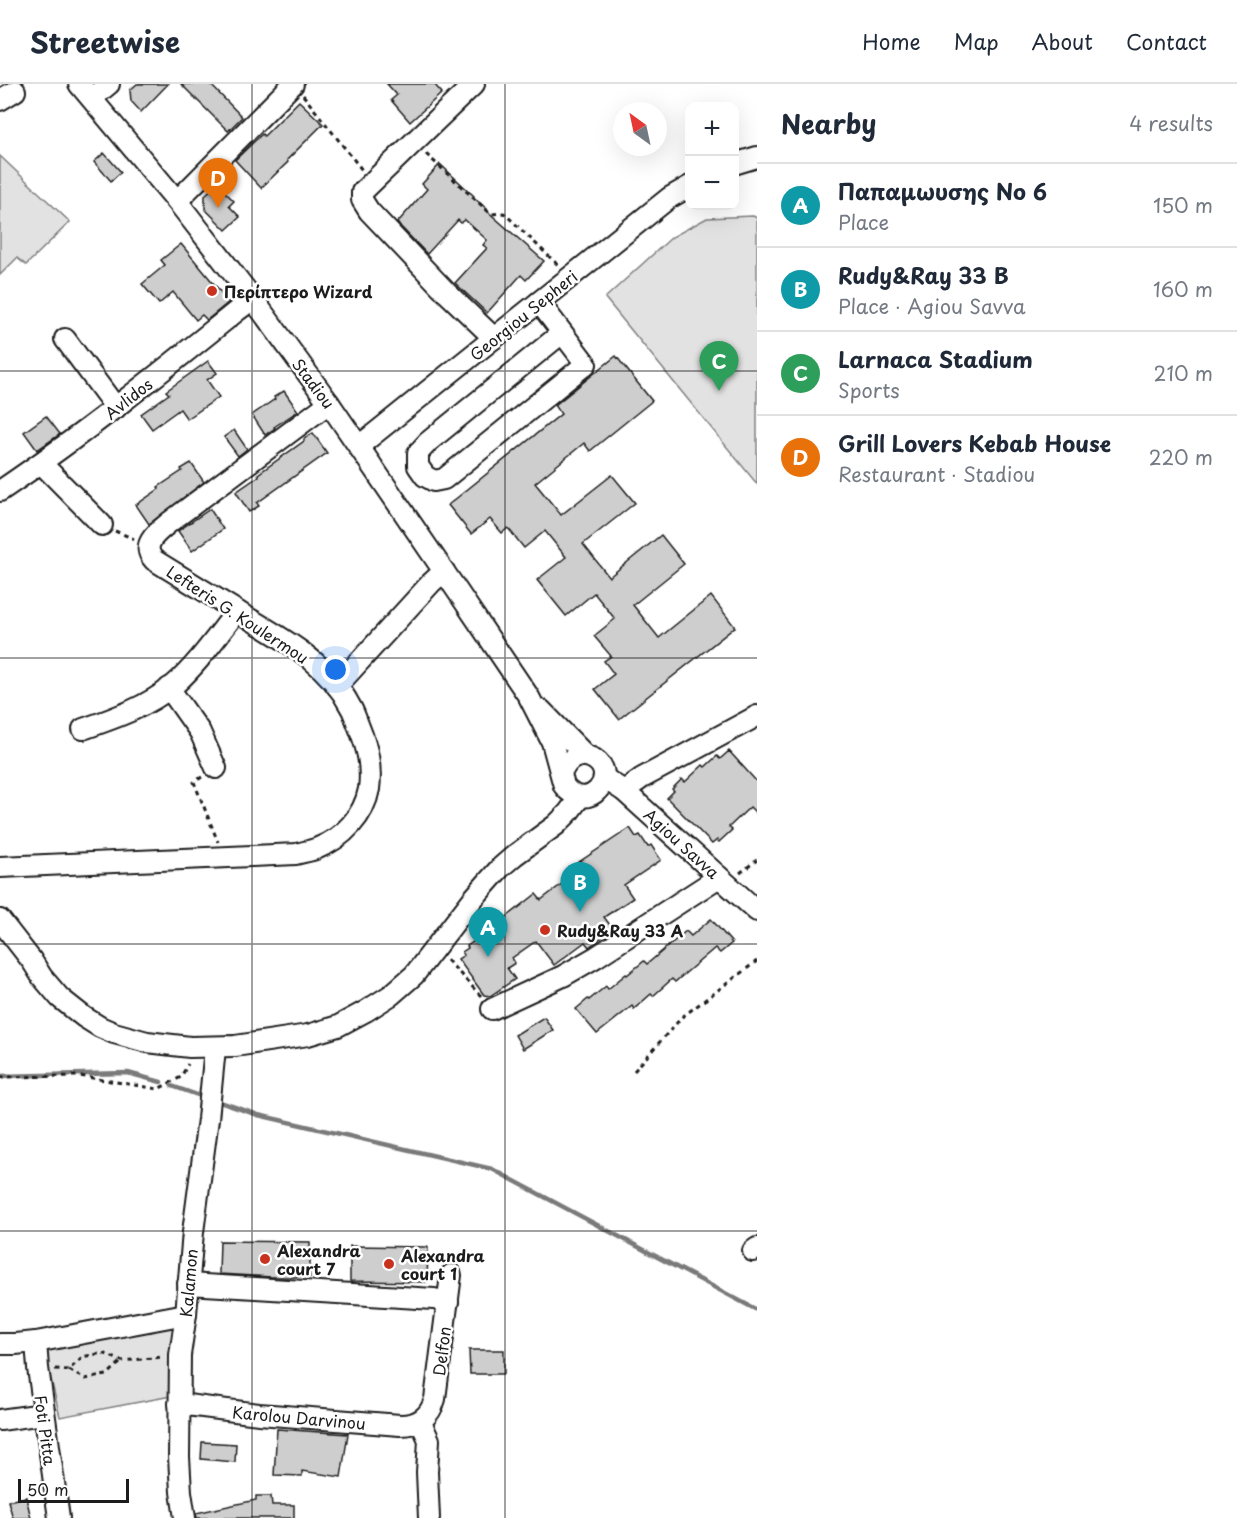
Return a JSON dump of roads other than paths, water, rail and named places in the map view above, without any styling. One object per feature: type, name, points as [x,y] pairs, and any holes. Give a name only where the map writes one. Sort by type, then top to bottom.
[{"type":"street","points":[[86,91],[109,84]]},
{"type":"street","points":[[474,84],[367,188],[362,200],[369,211],[440,287],[494,338]]},
{"type":"street","points":[[177,201],[297,88]]},
{"type":"street","name":"Stadiou","points":[[86,91],[177,201],[253,299],[359,446],[529,698],[552,742],[561,774]]},
{"type":"street","points":[[739,163],[757,157]]},
{"type":"street","name":"Georgiou Sepheri","points":[[359,446],[669,198],[685,189]]},
{"type":"street","name":"Avlidos","points":[[0,491],[116,408],[253,299]]},
{"type":"street","points":[[539,302],[586,364],[444,479],[434,481],[425,476],[418,466],[418,453],[428,442],[562,333]]},
{"type":"street","points":[[65,339],[116,408]]},
{"type":"street","name":"Lefteris G. Koulermou","points":[[0,867],[296,854],[317,849],[335,839],[350,827],[360,814],[367,800],[371,774],[367,745],[350,705],[337,686],[304,653],[154,560],[148,551],[151,540],[171,521],[329,403]]},
{"type":"street","points":[[41,463],[102,525]]},
{"type":"street","points":[[337,686],[444,571]]},
{"type":"street","points":[[83,729],[134,710],[169,688],[188,671],[237,611]]},
{"type":"street","points":[[169,688],[200,732],[216,768]]},
{"type":"street","name":"Stadiou","points":[[529,698],[586,756]]},
{"type":"street","points":[[624,791],[642,778],[757,716]]},
{"type":"street","points":[[579,756],[586,756],[597,762],[604,778],[598,791],[592,795],[580,797],[568,791],[561,774],[568,762],[579,756]]},
{"type":"street","name":"Agiou Savva","points":[[604,778],[624,791],[757,911]]},
{"type":"street","points":[[0,920],[60,998],[100,1027],[128,1038],[190,1047],[215,1048],[289,1039],[338,1026],[366,1011],[403,985],[414,975],[500,868],[556,825],[580,797]]},
{"type":"street","points":[[492,1009],[563,976],[723,880]]},
{"type":"street","name":"Kalamon","points":[[185,1518],[179,1457],[180,1355],[215,1048]]},
{"type":"street","name":"Delfon","points":[[419,1422],[429,1413],[435,1399],[451,1275]]},
{"type":"street","points":[[188,1284],[434,1299],[448,1302]]},
{"type":"street","points":[[0,1344],[36,1342],[186,1314]]},
{"type":"street","name":"Foti Pitta","points":[[36,1342],[59,1518]]},
{"type":"street","name":"Karolou Darvinou","points":[[179,1404],[259,1414],[400,1425],[419,1422]]},
{"type":"street","points":[[0,1420],[44,1414]]},
{"type":"street","points":[[419,1422],[429,1440],[427,1472],[429,1518]]},
{"type":"waterway","points":[[0,1076],[128,1073],[161,1082]]},
{"type":"waterway","points":[[172,1086],[206,1098]]},
{"type":"waterway","points":[[214,1100],[258,1115],[492,1169],[757,1310]]},
{"type":"place","name":"Grill Lovers Kebab House","points":[[218,208]]},
{"type":"place","name":"Περίπτερο Wizard","points":[[212,291]]},
{"type":"place","name":"Larnaca Stadium","points":[[719,391]]},
{"type":"place","name":"Rudy&Ray 33 B","points":[[580,912]]},
{"type":"place","name":"Rudy&Ray 33 A","points":[[545,930]]},
{"type":"place","name":"Παπαμωυσης No 6","points":[[488,957]]},
{"type":"place","name":"Alexandra court 7","points":[[265,1259]]},
{"type":"place","name":"Alexandra court 1","points":[[389,1264]]}]
